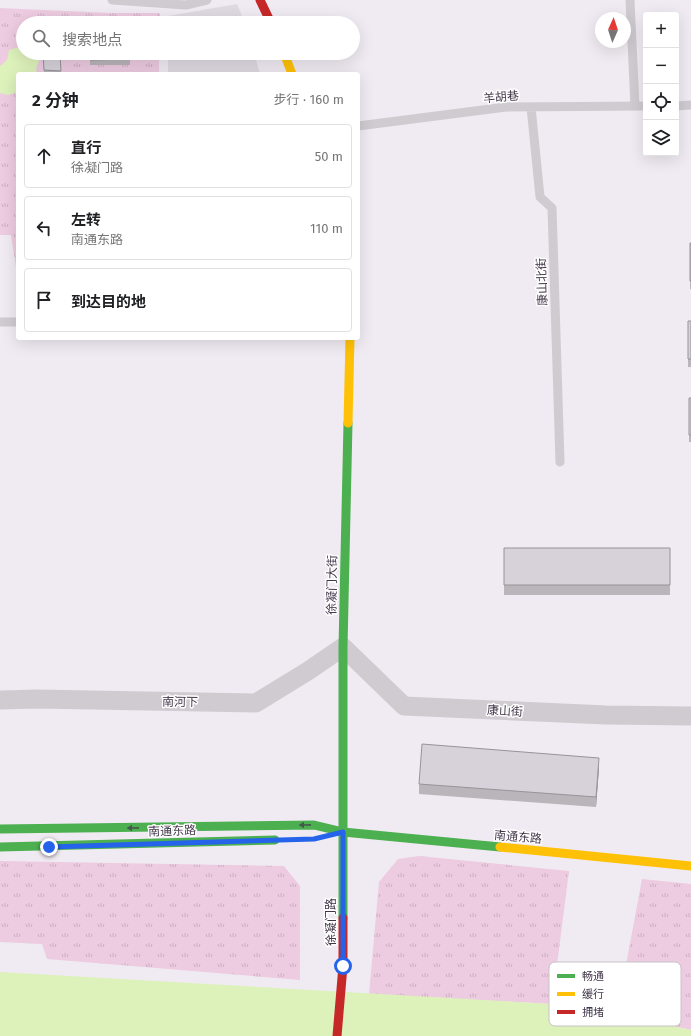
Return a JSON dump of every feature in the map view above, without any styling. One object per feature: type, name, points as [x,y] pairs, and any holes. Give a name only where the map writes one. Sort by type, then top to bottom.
[{"type":"main road","points":[[260,0],[268,16]]},
{"type":"main road","points":[[287,60],[291,72]]},
{"type":"main road","name":"徐凝门大街","points":[[343,832],[343,647],[350,340]]},
{"type":"main road","name":"南通东路","points":[[0,829],[314,825],[343,832],[691,866]]},
{"type":"main road","name":"南通东路","points":[[322,838],[343,832]]},
{"type":"main road","name":"徐凝门路","points":[[337,1036],[343,966],[343,832]]},
{"type":"main road","name":"南通东路","points":[[0,847],[283,840]]},
{"type":"street","name":"南河下","points":[[0,700],[37,699],[256,703],[308,671],[343,647]]},
{"type":"street","name":"康山街","points":[[343,647],[404,706],[606,715],[691,716]]},
{"type":"lane","points":[[112,0],[186,5],[207,0]]},
{"type":"lane","points":[[630,0],[635,106]]},
{"type":"lane","name":"羊胡巷","points":[[360,126],[506,107],[643,106]]},
{"type":"lane","points":[[679,106],[691,106]]},
{"type":"lane","name":"康山北街","points":[[531,107],[540,197],[552,208],[560,462]]},
{"type":"lane","points":[[0,322],[16,322]]},
{"type":"green space","points":[[0,8],[110,13],[160,13],[160,16],[16,16],[16,60],[159,60],[159,72],[16,72],[16,267],[11,235],[0,235]]},
{"type":"green space","points":[[419,856],[569,871],[557,962],[549,962],[549,1004],[369,994],[379,882],[398,859]]},
{"type":"green space","points":[[0,861],[284,866],[300,886],[300,980],[47,959],[42,944],[0,942]]},
{"type":"green space","points":[[642,879],[691,884],[691,1030],[674,1026],[681,1026],[681,962],[627,962]]},
{"type":"shaded area","points":[[237,4],[242,16],[168,16]]},
{"type":"shaded area","points":[[16,48],[16,60],[39,60],[36,69],[37,72],[16,72],[16,93],[8,95],[0,93],[0,66],[7,60],[9,50]]},
{"type":"shaded area","points":[[168,60],[256,60],[259,72],[168,72]]},
{"type":"shaded area","points":[[0,972],[549,1004],[549,1026],[674,1026],[691,1030],[691,1036],[0,1036]]},
{"type":"building","points":[[43,60],[60,60],[61,71],[44,70]]},
{"type":"building","points":[[691,243],[691,281],[690,281]]},
{"type":"building","points":[[688,321],[691,321],[691,359],[688,359]]},
{"type":"building","points":[[689,398],[691,398],[691,435],[689,435]]},
{"type":"building","points":[[504,548],[670,548],[670,585],[504,585]]},
{"type":"building","points":[[422,744],[599,758],[596,797],[419,784]]},
{"type":"traffic: fast","points":[[343,918],[343,647],[348,423]]},
{"type":"traffic: fast","points":[[0,829],[314,825],[343,832],[500,847]]},
{"type":"traffic: fast","points":[[0,847],[275,840]]},
{"type":"traffic: slow","points":[[287,60],[291,72]]},
{"type":"traffic: slow","points":[[348,423],[350,340]]},
{"type":"traffic: slow","points":[[500,847],[691,866]]},
{"type":"traffic: jam","points":[[260,0],[268,16]]},
{"type":"traffic: jam","points":[[337,1036],[343,966],[343,918]]},
{"type":"route","points":[[49,847],[314,839],[343,832],[343,966]]}]
